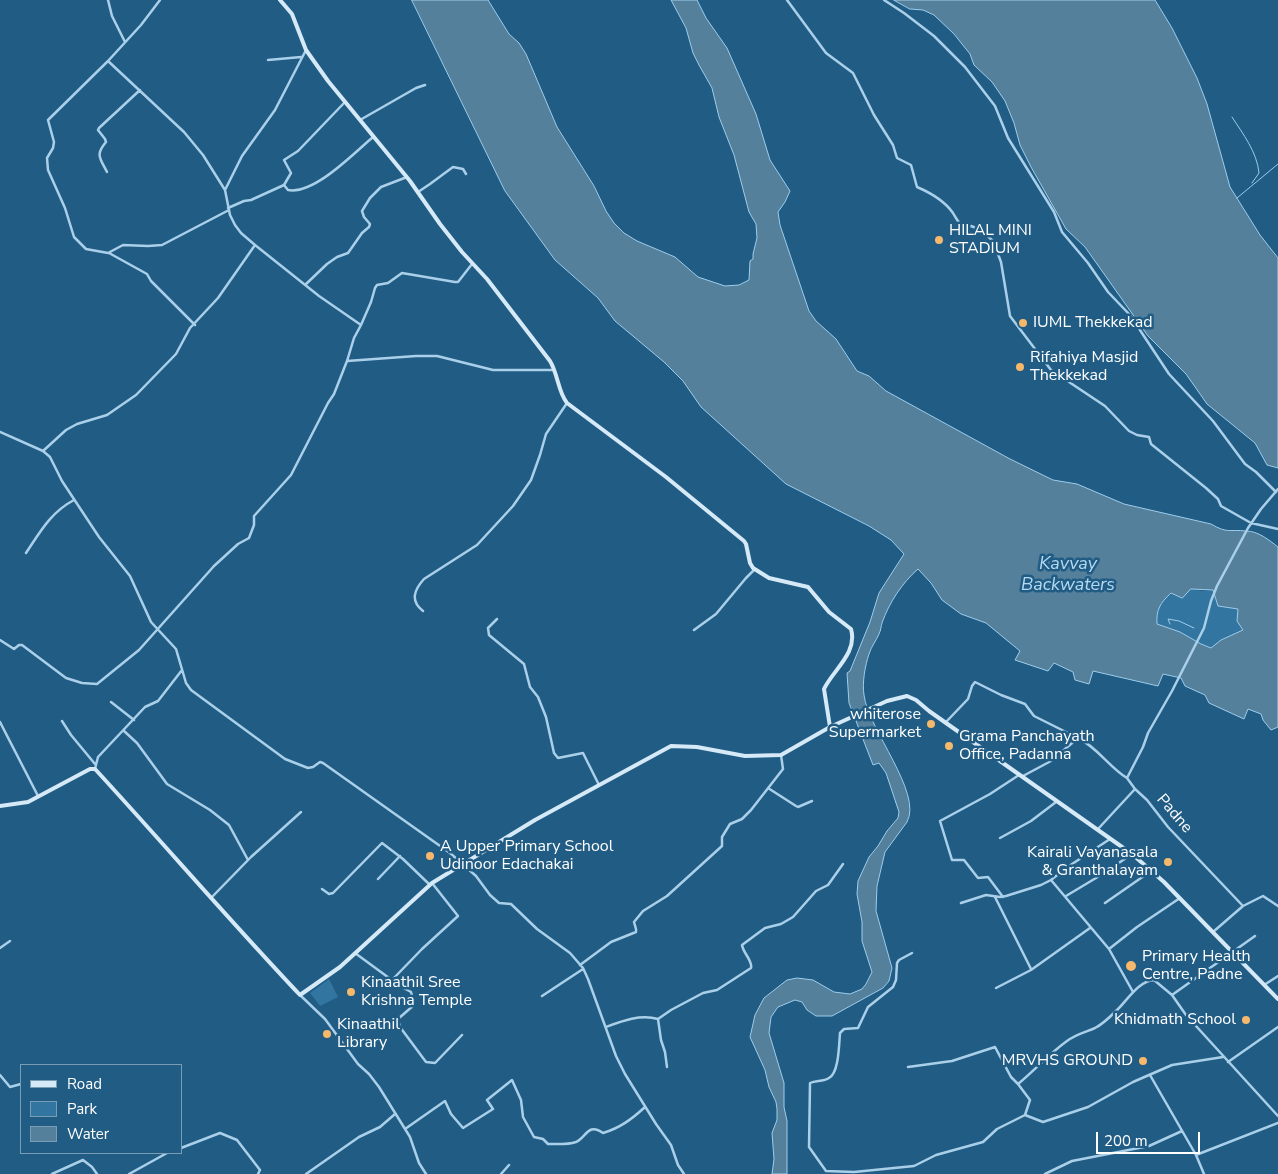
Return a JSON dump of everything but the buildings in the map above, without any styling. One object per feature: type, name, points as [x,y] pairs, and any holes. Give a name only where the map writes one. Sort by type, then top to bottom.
[{"type":"main road","points":[[280,0],[292,14],[306,50],[418,192],[440,224],[506,304],[555,370],[562,394],[567,403],[666,477],[744,541],[750,563],[754,569],[769,578],[808,587],[828,612],[851,629],[852,639],[848,654],[824,689],[830,727]]},
{"type":"main road","points":[[0,806],[28,802],[95,766],[210,899],[300,995],[340,967],[431,884],[535,820],[671,746],[697,747],[745,756],[781,755],[830,727],[887,701],[902,696],[911,697],[1056,802],[1132,854],[1180,898],[1278,999]]},
{"type":"street","points":[[108,0],[112,16],[125,42]]},
{"type":"street","points":[[160,0],[141,25],[108,61],[78,92],[50,116],[48,120],[54,142],[47,158],[48,170],[74,237],[86,249],[108,252],[147,274],[151,281],[195,325]]},
{"type":"street","points":[[786,0],[826,53],[853,73],[874,115],[894,144],[897,158],[911,165],[917,187],[941,200],[953,213],[958,224],[965,229],[971,226],[981,230],[993,242],[1001,262],[1010,316],[1051,370],[1105,406],[1128,431],[1136,435],[1148,437],[1151,444],[1206,488],[1218,499],[1221,506],[1251,523],[1278,529]]},
{"type":"street","points":[[884,0],[904,12],[934,36],[965,67],[995,106],[1008,138],[1054,212],[1062,232],[1088,263],[1108,292],[1136,324],[1169,374],[1213,420],[1245,464],[1277,490],[1251,523],[1217,586],[1204,628],[1148,733],[1127,778]]},
{"type":"street","points":[[225,190],[242,156],[275,110],[306,50]]},
{"type":"street","points":[[268,60],[301,57]]},
{"type":"street","points":[[108,61],[184,132],[203,155],[225,190],[228,209],[241,233],[319,296],[361,325]]},
{"type":"street","points":[[360,120],[416,88],[425,85]]},
{"type":"street","points":[[107,172],[99,155],[99,151],[106,142],[98,130],[140,90]]},
{"type":"street","points":[[108,252],[123,245],[162,245],[244,201],[251,200],[284,185],[291,173],[284,160],[298,150],[346,102]]},
{"type":"street","points":[[284,185],[288,190],[294,191],[305,188],[322,179],[351,157],[373,136]]},
{"type":"street","points":[[418,192],[453,167],[463,169],[466,174]]},
{"type":"street","points":[[305,285],[327,264],[337,257],[348,253],[362,233],[369,228],[370,224],[362,211],[378,189],[407,178]]},
{"type":"street","points":[[43,451],[66,430],[77,424],[107,415],[136,395],[176,354],[190,328],[195,325],[218,298],[255,245]]},
{"type":"street","points":[[0,640],[14,649],[22,645],[66,678],[92,685],[101,682],[139,650],[214,566],[238,544],[249,538],[254,525],[254,516],[291,475],[334,394],[354,338],[377,285],[388,283],[402,273],[455,282],[463,276],[472,264]]},
{"type":"street","points":[[347,361],[437,356],[493,370],[555,370]]},
{"type":"street","points":[[423,611],[416,606],[415,598],[418,586],[424,579],[477,545],[513,506],[531,480],[546,434],[567,403]]},
{"type":"street","points":[[0,432],[43,451],[50,457],[74,500],[99,538],[130,576],[151,622],[176,648],[186,683],[191,690],[270,749],[302,767],[313,768],[320,762],[323,763],[423,832],[464,864],[499,903],[510,904],[518,909],[528,921],[558,943],[580,965],[616,1056],[645,1107],[671,1145],[678,1165],[684,1174]]},
{"type":"street","points":[[26,553],[42,528],[56,512],[74,500]]},
{"type":"street","points":[[694,630],[716,614],[754,569]]},
{"type":"street","points":[[496,618],[488,628],[488,635],[524,664],[530,687],[538,697],[546,716],[554,753],[558,758],[583,753],[599,786]]},
{"type":"street","points":[[95,766],[98,757],[148,705],[158,701],[182,670]]},
{"type":"street","name":"Padne","points":[[945,722],[968,700],[975,682],[1001,695],[1026,704],[1034,716],[1078,738],[1093,748],[1110,766],[1127,778],[1135,789],[1148,800],[1168,827],[1243,906]]},
{"type":"street","points":[[111,702],[134,720]]},
{"type":"street","points":[[62,721],[95,766]]},
{"type":"street","points":[[0,722],[38,796]]},
{"type":"street","points":[[124,731],[137,743],[167,784],[210,810],[228,825],[248,860]]},
{"type":"street","points":[[1003,897],[988,877],[978,878],[964,860],[952,860],[940,821],[1020,776],[1051,761],[1078,738]]},
{"type":"street","points":[[580,965],[611,942],[636,932],[635,919],[643,911],[667,896],[722,846],[722,837],[730,824],[742,819],[783,769],[781,755]]},
{"type":"street","points":[[768,788],[798,807],[812,801]]},
{"type":"street","points":[[1098,829],[1135,789]]},
{"type":"street","points":[[1000,838],[1031,821],[1056,802]]},
{"type":"street","points":[[210,899],[248,860],[300,812]]},
{"type":"street","points":[[961,903],[986,895],[1003,897],[1041,886],[1110,839]]},
{"type":"street","points":[[322,888],[329,894],[333,892],[382,843],[400,856],[431,884],[458,916],[392,980]]},
{"type":"street","points":[[1065,896],[1124,861],[1132,854]]},
{"type":"street","points":[[378,878],[400,856]]},
{"type":"street","points":[[606,1027],[629,1019],[658,1019],[670,1010],[703,993],[717,990],[751,968],[752,965],[742,945],[764,928],[781,924],[794,916],[816,891],[828,885],[843,864]]},
{"type":"street","points":[[1105,903],[1152,871]]},
{"type":"street","points":[[1051,880],[1109,949],[1133,992]]},
{"type":"street","points":[[1213,932],[1243,906],[1263,896],[1278,906]]},
{"type":"street","points":[[996,897],[1031,970]]},
{"type":"street","points":[[1109,949],[1137,927],[1180,898]]},
{"type":"street","points":[[996,988],[1031,970],[1090,928]]},
{"type":"street","points":[[1172,995],[1254,936]]},
{"type":"street","points":[[0,948],[10,942]]},
{"type":"street","points":[[355,953],[411,992],[414,1005],[398,1019],[400,1027],[426,1062],[435,1063],[462,1035]]},
{"type":"street","points":[[908,1068],[952,1061],[994,1047],[1010,1077],[1030,1100],[1025,1114],[998,1129],[983,1142],[936,1155],[914,1166],[854,1173],[826,1171],[809,1147],[810,1083],[826,1080],[832,1076],[838,1063],[840,1033],[842,1030],[858,1028],[868,1007],[893,987],[899,960],[912,953]]},
{"type":"street","points":[[542,996],[583,969]]},
{"type":"street","points":[[1264,985],[1278,976]]},
{"type":"street","points":[[1018,1084],[1066,1041],[1103,1023],[1133,992],[1149,980],[1154,980],[1172,995],[1186,1015],[1278,1116]]},
{"type":"street","points":[[300,995],[325,1019],[358,1064],[369,1074],[410,1137],[419,1163],[426,1174]]},
{"type":"street","points":[[658,1019],[666,1067]]},
{"type":"street","points":[[1228,1062],[1278,1027]]},
{"type":"street","points":[[1025,1114],[1043,1122],[1088,1107],[1172,1065],[1223,1057]]},
{"type":"street","points":[[0,1075],[10,1087],[20,1084]]},
{"type":"street","points":[[1150,1075],[1196,1155],[1204,1174]]},
{"type":"street","points":[[405,1129],[445,1101],[451,1114],[463,1128],[493,1109],[487,1100],[512,1080],[521,1100],[523,1117],[534,1137],[543,1139],[548,1144],[575,1142],[580,1140],[582,1135],[592,1130],[597,1129],[603,1133],[612,1130],[627,1122],[645,1107]]},
{"type":"street","points":[[306,1174],[352,1142],[380,1127],[395,1114]]},
{"type":"street","points":[[1196,1155],[1278,1123]]},
{"type":"street","points":[[1045,1174],[1072,1161],[1149,1146],[1182,1131]]},
{"type":"street","points":[[182,1148],[220,1133],[236,1140],[260,1170],[258,1174]]},
{"type":"street","points":[[129,1174],[165,1154]]},
{"type":"street","points":[[52,1174],[83,1160],[97,1174]]},
{"type":"street","points":[[501,1174],[509,1165]]},
{"type":"green space","points":[[1191,589],[1213,590],[1218,606],[1238,609],[1243,630],[1221,640],[1212,648],[1180,632],[1157,624],[1157,615],[1161,602],[1169,595]]},
{"type":"green space","points":[[329,979],[338,997],[320,1006],[310,993]]},
{"type":"water","name":"Kavvay Backwaters","points":[[412,0],[488,0],[509,34],[519,43],[526,54],[557,127],[594,186],[614,223],[624,233],[637,241],[675,257],[698,277],[725,286],[739,285],[749,280],[750,261],[753,259],[757,238],[756,224],[749,212],[734,155],[719,117],[712,88],[693,53],[686,28],[671,0],[697,0],[706,18],[727,48],[756,114],[770,160],[790,191],[778,212],[780,225],[809,311],[816,321],[836,339],[857,371],[869,376],[886,391],[1010,459],[1053,480],[1077,484],[1124,504],[1211,524],[1225,530],[1255,533],[1263,536],[1278,547],[1278,727],[1271,730],[1261,714],[1248,709],[1244,719],[1209,703],[1205,695],[1185,686],[1181,678],[1163,674],[1158,686],[1093,671],[1089,684],[1075,680],[1073,672],[1054,663],[1048,671],[1015,660],[1020,651],[986,623],[961,614],[942,600],[931,583],[918,569],[901,587],[888,608],[880,633],[870,651],[863,685],[868,709],[901,778],[908,795],[910,810],[907,822],[885,852],[877,886],[876,911],[892,968],[889,981],[883,988],[832,1016],[816,1016],[807,1010],[802,1002],[795,1000],[778,1007],[771,1017],[769,1033],[784,1083],[784,1107],[787,1121],[787,1174],[772,1174],[774,1159],[772,1133],[777,1120],[776,1102],[769,1087],[765,1070],[750,1037],[755,1015],[764,998],[787,980],[797,978],[813,980],[834,992],[850,994],[862,989],[872,972],[862,941],[862,922],[857,894],[858,881],[869,857],[898,818],[899,812],[886,773],[879,763],[873,765],[849,703],[847,673],[850,671],[870,622],[879,593],[904,554],[891,540],[869,526],[786,484],[701,407],[683,381],[664,362],[615,321],[598,298],[555,260],[505,191]],"holes":[[[1191,589],[1213,590],[1218,606],[1238,609],[1237,621],[1243,630],[1221,640],[1211,648],[1180,632],[1157,624],[1157,615],[1160,607],[1171,593],[1182,598]]]},
{"type":"water","points":[[894,0],[1155,0],[1172,28],[1197,78],[1207,104],[1230,187],[1260,235],[1278,258],[1278,468],[1267,465],[1255,443],[1207,404],[1186,374],[1148,336],[1085,247],[1066,229],[1020,145],[1005,101],[992,82],[974,65],[970,54],[954,34],[934,15],[923,10],[910,9]]},
{"type":"waterway","points":[[1232,117],[1249,144],[1258,165],[1259,173],[1252,183]]},
{"type":"waterway","points":[[1237,198],[1278,164]]},
{"type":"waterway","points":[[1170,624],[1168,619],[1179,621],[1194,628]]},
{"type":"place","name":"HILAL MINI STADIUM","points":[[939,240]]},
{"type":"place","name":"IUML Thekkekad","points":[[1023,323]]},
{"type":"place","name":"Rifahiya Masjid Thekkekad","points":[[1020,367]]},
{"type":"place","name":"whiterose Supermarket","points":[[931,724]]},
{"type":"place","name":"Grama Panchayath Office, Padanna","points":[[949,746]]},
{"type":"place","name":"A Upper Primary School Udinoor Edachakai","points":[[430,856]]},
{"type":"place","name":"Kairali Vayanasala & Granthalayam","points":[[1168,862]]},
{"type":"place","name":"Primary Health Centre, Padne","points":[[1131,966]]},
{"type":"place","name":"Kinaathil Sree Krishna Temple","points":[[351,992]]},
{"type":"place","name":"Khidmath School","points":[[1246,1020]]},
{"type":"place","name":"Kinaathil Library","points":[[327,1034]]},
{"type":"place","name":"MRVHS GROUND","points":[[1143,1061]]}]
